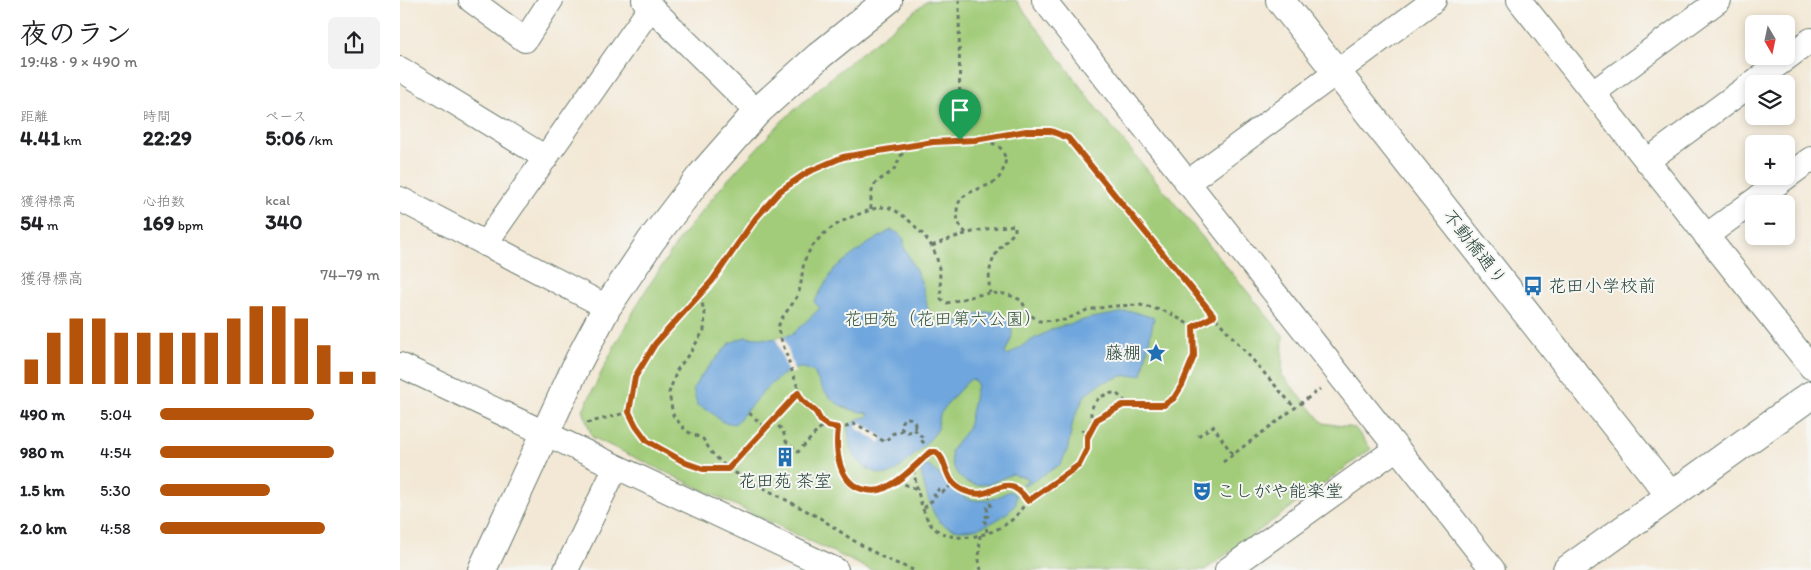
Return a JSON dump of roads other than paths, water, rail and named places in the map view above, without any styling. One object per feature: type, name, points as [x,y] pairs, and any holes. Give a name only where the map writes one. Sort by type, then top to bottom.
[{"type":"street","points":[[471,0],[525,40],[552,0]]},
{"type":"street","points":[[1044,0],[1186,183],[1493,570]]},
{"type":"street","name":"不動橋通り","points":[[1280,0],[1670,495]]},
{"type":"street","points":[[1186,183],[1434,0]]},
{"type":"street","points":[[1519,0],[1811,367]]},
{"type":"street","points":[[1593,93],[1719,0]]},
{"type":"street","points":[[482,570],[579,360],[606,307],[700,177],[757,112],[877,3]]},
{"type":"street","points":[[485,244],[546,158],[648,4],[757,112]]},
{"type":"street","points":[[1647,161],[1811,40]]},
{"type":"street","points":[[400,69],[546,158]]},
{"type":"street","points":[[1706,236],[1811,159]]},
{"type":"street","points":[[400,199],[606,307]]},
{"type":"street","points":[[400,365],[836,570]]},
{"type":"street","points":[[1567,570],[1811,395]]},
{"type":"street","points":[[1227,570],[1397,448]]},
{"type":"street","points":[[566,570],[616,467]]},
{"type":"water","points":[[891,230],[898,233],[904,239],[904,247],[922,283],[928,310],[937,323],[948,327],[981,313],[991,312],[1000,314],[1008,320],[1012,329],[1011,339],[1005,353],[1007,356],[1028,342],[1055,328],[1091,318],[1131,311],[1154,318],[1142,375],[1122,376],[1101,383],[1085,395],[1073,421],[1068,448],[1061,464],[1025,486],[1023,484],[1028,481],[1028,478],[1012,474],[990,484],[977,485],[966,482],[957,474],[952,463],[951,451],[968,428],[977,384],[971,379],[944,408],[938,418],[938,429],[930,439],[901,467],[890,474],[882,474],[868,469],[858,461],[850,446],[848,427],[858,419],[869,416],[868,413],[849,409],[835,402],[823,390],[814,372],[806,369],[794,369],[775,381],[735,424],[722,422],[712,413],[697,405],[693,388],[704,372],[730,343],[745,337],[772,339],[793,334],[820,308],[814,302],[835,268],[866,245]]},
{"type":"water","points":[[929,466],[964,497],[972,500],[983,500],[995,498],[1010,491],[1016,495],[1016,504],[1001,517],[981,527],[959,530],[949,527],[937,518],[928,498],[921,471],[923,467]]},
{"type":"place","name":"花田小学校前","points":[[1533,286]]},
{"type":"place","name":"藤棚","points":[[1156,353]]},
{"type":"place","name":"花田苑 茶室","points":[[785,457]]},
{"type":"place","name":"こしがや能楽堂","points":[[1202,491]]},
{"type":"park label","name":"花田苑（花田第六公園）","points":[[943,319]]}]
